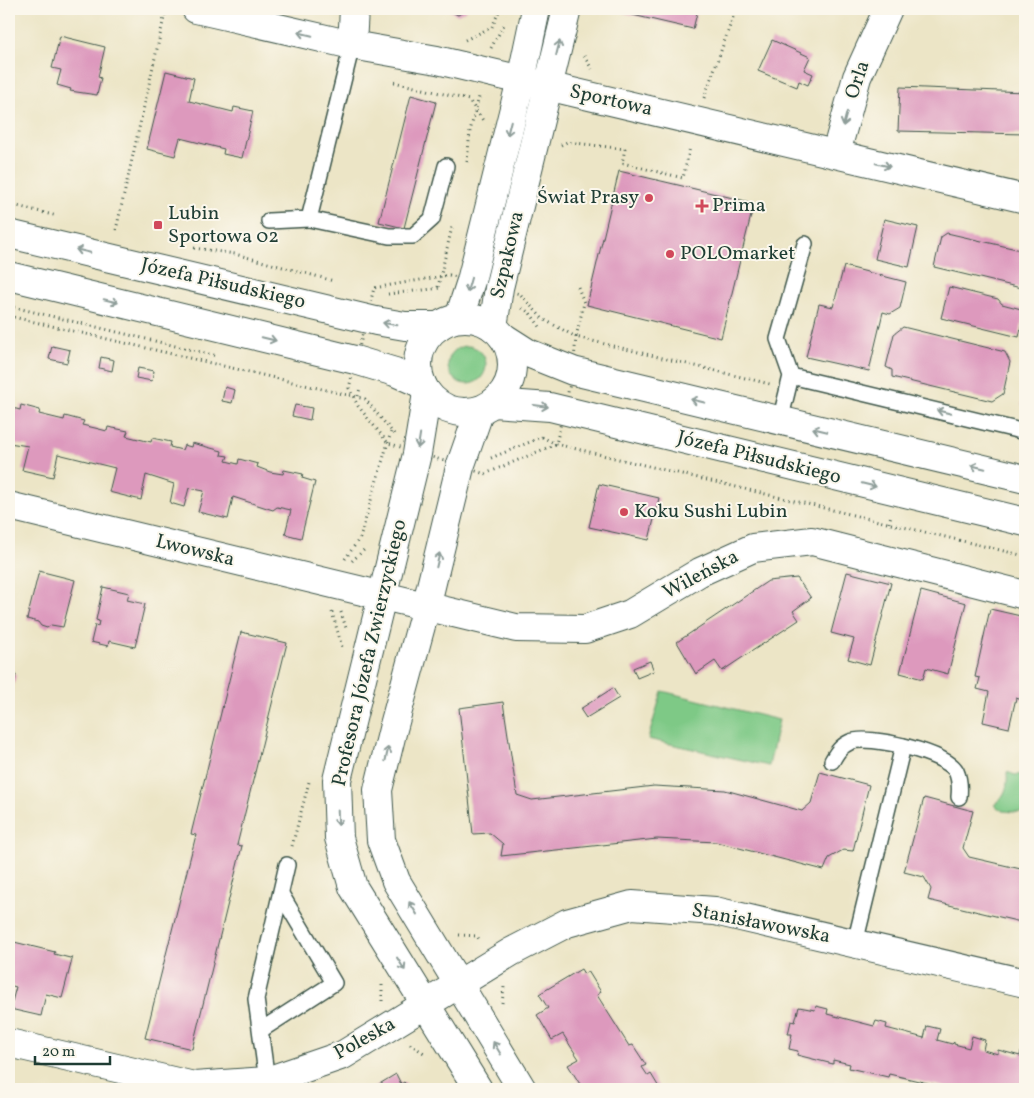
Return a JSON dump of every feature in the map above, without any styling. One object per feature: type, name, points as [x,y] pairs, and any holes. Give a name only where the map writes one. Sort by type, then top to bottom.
[{"type":"street","name":"Sportowa","points":[[196,9],[352,45],[437,60],[1025,199]]},
{"type":"street","points":[[352,45],[354,9]]},
{"type":"street","name":"Szpakowa","points":[[453,304],[521,80],[536,9]]},
{"type":"street","name":"Szpakowa","points":[[498,322],[548,87],[567,9]]},
{"type":"street","name":"Orla","points":[[836,153],[857,77],[888,9]]},
{"type":"street","name":"Józefa Piłsudskiego","points":[[9,234],[376,321],[405,326],[453,304]]},
{"type":"street","name":"Józefa Piłsudskiego","points":[[9,276],[366,363],[425,388]]},
{"type":"street","points":[[453,304],[471,318],[498,322],[510,350],[512,365],[510,380],[503,393],[486,407],[466,412],[451,410],[437,403],[425,388],[418,368],[420,352],[427,337],[453,304]]},
{"type":"street","name":"Józefa Piłsudskiego","points":[[498,322],[528,353],[572,371],[1025,479]]},
{"type":"street","name":"Profesora Józefa Zwierzyckiego","points":[[425,388],[419,442],[337,780],[339,838],[353,887],[478,1089]]},
{"type":"street","name":"Józefa Piłsudskiego","points":[[486,407],[550,407],[1025,522]]},
{"type":"street","name":"Profesora Józefa Zwierzyckiego","points":[[486,407],[464,454],[426,607],[392,729],[378,790],[381,840],[396,882],[522,1089]]},
{"type":"street","name":"Lwowska","points":[[9,506],[328,584],[381,595]]},
{"type":"street","name":"Wileńska","points":[[381,595],[516,628],[585,630],[630,614],[700,572],[753,548],[812,541],[1025,595]]},
{"type":"street","name":"Stanisławowska","points":[[426,1004],[493,962],[566,923],[632,905],[715,911],[1025,983]]},
{"type":"street","name":"Poleska","points":[[9,1043],[194,1086],[266,1080],[342,1055],[426,1004]]},
{"type":"lane","points":[[309,219],[352,45]]},
{"type":"lane","points":[[269,221],[309,219],[388,236],[413,236],[432,218],[446,166]]},
{"type":"lane","points":[[780,421],[791,376],[778,338],[805,244]]},
{"type":"lane","points":[[791,376],[1025,432]]},
{"type":"lane","points":[[832,761],[838,749],[852,741],[868,739],[903,746],[945,761],[955,770],[960,784],[959,797]]},
{"type":"lane","points":[[854,943],[903,746]]},
{"type":"lane","points":[[266,1080],[256,999],[287,865]]},
{"type":"lane","points":[[261,1030],[334,983],[281,894]]},
{"type":"path","points":[[116,230],[166,9]]},
{"type":"path","points":[[458,43],[492,27],[500,9]]},
{"type":"path","points":[[467,163],[470,131],[492,42],[506,16]]},
{"type":"path","points":[[582,53],[590,68],[596,73]]},
{"type":"path","points":[[9,204],[63,217]]},
{"type":"path","points":[[438,287],[453,220]]},
{"type":"path","points":[[107,228],[125,232]]},
{"type":"path","points":[[186,247],[235,254],[338,283]]},
{"type":"path","points":[[440,277],[453,304]]},
{"type":"path","points":[[364,291],[372,294],[374,288],[440,277]]},
{"type":"path","points":[[438,287],[453,304]]},
{"type":"path","points":[[376,321],[382,298],[387,294],[438,287]]},
{"type":"path","points":[[9,306],[223,358]]},
{"type":"path","points":[[498,322],[526,309],[544,330]]},
{"type":"path","points":[[9,316],[358,396],[365,399],[391,432],[419,442]]},
{"type":"path","points":[[358,396],[366,363]]},
{"type":"path","points":[[339,385],[349,388]]},
{"type":"path","points":[[542,437],[550,407]]},
{"type":"path","points":[[344,651],[330,602],[328,584],[336,568],[350,553],[360,538],[391,432]]},
{"type":"path","points":[[464,454],[487,460],[542,437],[556,444],[1025,556]]},
{"type":"path","points":[[483,483],[485,474]]},
{"type":"path","points":[[458,935],[477,936],[505,982],[502,1009]]},
{"type":"green space","points":[[467,346],[474,347],[480,352],[485,358],[485,372],[480,378],[474,383],[467,384],[460,383],[454,378],[449,372],[448,365],[449,358],[454,352],[460,347]]},
{"type":"green space","points":[[662,691],[779,720],[769,766],[648,739]]},
{"type":"green space","points":[[1007,772],[1015,775],[1025,774],[1025,813],[1003,811],[994,805],[1001,798],[1005,790]]},
{"type":"building","points":[[446,9],[468,9],[458,15]]},
{"type":"building","points":[[625,9],[698,9],[693,29],[624,13]]},
{"type":"building","points":[[60,36],[105,47],[98,77],[101,78],[97,95],[70,91],[71,89],[57,85],[61,70],[52,68]]},
{"type":"building","points":[[772,40],[810,57],[804,70],[813,74],[808,85],[799,81],[797,87],[758,71]]},
{"type":"building","points":[[166,71],[194,78],[189,101],[233,112],[234,107],[253,111],[242,158],[223,154],[224,149],[180,138],[175,156],[147,149]]},
{"type":"building","points":[[900,87],[1025,92],[1025,134],[898,131]]},
{"type":"building","points":[[411,95],[436,102],[404,228],[379,222]]},
{"type":"building","name":"POLOmarket","points":[[619,171],[754,203],[721,338],[587,305]]},
{"type":"building","points":[[884,219],[918,227],[909,267],[875,259]]},
{"type":"building","points":[[947,233],[1025,251],[1025,289],[934,267],[941,237]]},
{"type":"building","points":[[844,266],[906,282],[900,308],[890,314],[883,312],[869,371],[806,357],[819,304],[833,307]]},
{"type":"building","points":[[949,287],[998,299],[1002,304],[1025,310],[1019,337],[941,318]]},
{"type":"building","points":[[903,327],[1005,352],[1010,362],[1003,394],[992,401],[892,377],[892,370],[886,367],[894,334]]},
{"type":"building","points":[[52,346],[70,350],[67,363],[49,359]]},
{"type":"building","points":[[101,357],[114,360],[112,371],[99,368]]},
{"type":"building","points":[[138,368],[154,371],[152,381],[136,378]]},
{"type":"building","points":[[225,387],[235,390],[232,403],[222,401]]},
{"type":"building","points":[[1025,392],[1025,408],[1021,404]]},
{"type":"building","points":[[21,405],[40,410],[39,414],[64,420],[65,416],[84,421],[82,425],[107,431],[108,427],[128,431],[126,436],[151,442],[152,438],[171,442],[170,447],[182,450],[184,445],[191,447],[192,443],[222,451],[221,455],[228,456],[226,461],[238,464],[239,459],[258,464],[257,467],[270,472],[283,474],[284,470],[303,474],[302,478],[315,482],[301,538],[285,534],[291,510],[277,507],[273,510],[233,497],[228,519],[198,512],[204,491],[189,488],[184,507],[170,503],[174,484],[146,475],[141,500],[109,492],[115,468],[58,454],[53,477],[22,470],[28,446],[9,443],[9,407],[20,410]]},
{"type":"building","points":[[295,405],[312,408],[310,420],[292,416]]},
{"type":"building","name":"Koku Sushi Lubin","points":[[599,484],[659,498],[649,540],[589,527]]},
{"type":"building","points":[[39,571],[75,580],[63,627],[51,625],[47,628],[41,626],[38,622],[27,619]]},
{"type":"building","points":[[847,572],[891,583],[870,665],[848,659],[854,639],[831,633]]},
{"type":"building","points":[[797,578],[811,598],[793,611],[799,620],[722,671],[715,661],[696,674],[677,642],[768,581]]},
{"type":"building","points":[[103,587],[129,593],[127,600],[145,604],[135,647],[109,641],[108,646],[91,642],[95,625],[98,626],[99,621],[96,620]]},
{"type":"building","points":[[921,591],[966,603],[948,674],[926,668],[923,679],[900,673]]},
{"type":"building","points":[[990,609],[1025,617],[1025,686],[1022,700],[1016,698],[1009,728],[983,722],[989,692],[977,689],[980,678],[975,677]]},
{"type":"building","points":[[241,632],[287,643],[237,845],[242,846],[192,1049],[145,1038],[196,835],[191,834]]},
{"type":"building","points":[[650,661],[654,671],[637,678],[633,668]]},
{"type":"building","points":[[9,673],[16,675],[9,702]]},
{"type":"building","points":[[613,688],[619,698],[586,718],[580,709]]},
{"type":"building","points":[[503,702],[517,795],[532,800],[654,786],[725,790],[802,811],[811,803],[820,772],[869,785],[853,851],[843,850],[829,858],[824,870],[716,842],[657,839],[501,856],[503,844],[490,833],[473,834],[459,708]]},
{"type":"building","points":[[924,798],[973,811],[963,848],[969,857],[1025,870],[1025,923],[928,900],[931,889],[924,877],[904,872]]},
{"type":"building","points":[[10,941],[55,952],[54,954],[70,958],[73,956],[62,998],[46,994],[41,1016],[10,1009],[16,987],[9,985]]},
{"type":"building","points":[[581,969],[584,974],[588,971],[601,992],[597,995],[629,1046],[633,1045],[646,1065],[642,1067],[648,1076],[651,1074],[660,1089],[598,1089],[595,1085],[583,1089],[568,1065],[579,1059],[563,1034],[552,1040],[537,1015],[548,1008],[539,994]]},
{"type":"building","points":[[816,1006],[828,1009],[827,1014],[874,1026],[876,1021],[887,1024],[886,1028],[924,1038],[927,1026],[940,1029],[937,1040],[952,1044],[954,1042],[954,1044],[969,1048],[972,1036],[985,1040],[983,1050],[998,1054],[998,1050],[1020,1056],[1021,1051],[1025,1052],[1025,1089],[953,1089],[889,1074],[888,1077],[849,1068],[850,1064],[833,1060],[833,1064],[797,1055],[798,1051],[789,1049],[792,1034],[788,1034],[791,1021],[795,1022],[799,1007],[815,1010]]},
{"type":"building","points":[[396,1074],[401,1084],[404,1082],[411,1089],[371,1089]]},
{"type":"place","name":"Świat Prasy","points":[[649,198]]},
{"type":"place","name":"Prima","points":[[702,206]]},
{"type":"place","name":"Lubin Sportowa 02","points":[[158,225]]},
{"type":"place","name":"POLOmarket","points":[[670,254]]},
{"type":"place","name":"Koku Sushi Lubin","points":[[624,512]]}]
